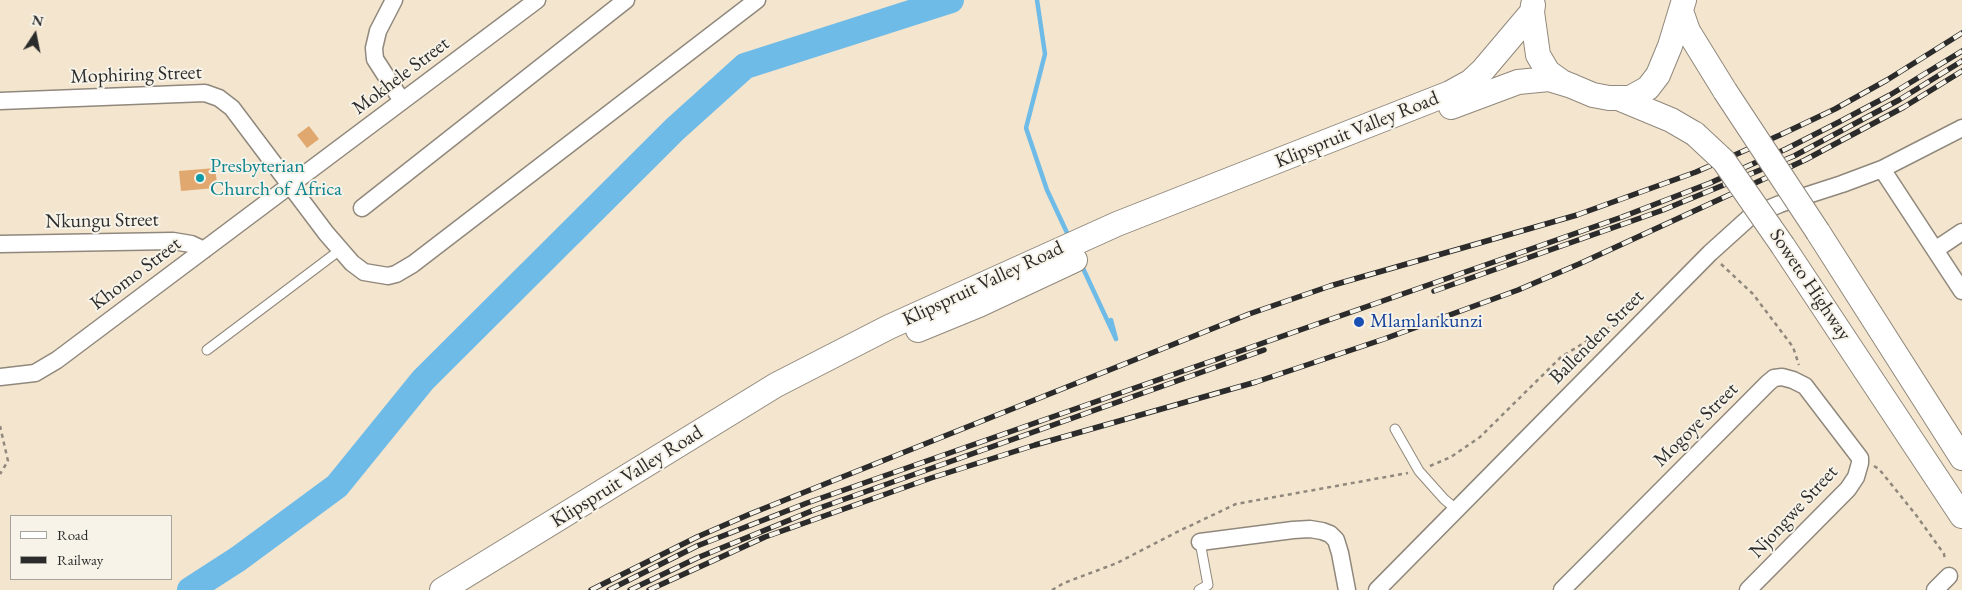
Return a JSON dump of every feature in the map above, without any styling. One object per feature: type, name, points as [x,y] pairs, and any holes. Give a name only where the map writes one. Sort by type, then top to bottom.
[{"type":"main road","points":[[1533,6],[1534,39],[1538,55],[1554,77],[1593,95],[1609,98],[1630,98],[1641,93],[1658,75],[1683,6]]},
{"type":"main road","name":"Klipspruit Valley Road","points":[[442,590],[776,386],[890,327],[1036,268],[1119,231],[1450,93],[1470,82],[1483,70],[1533,6]]},
{"type":"main road","name":"Soweto Highway","points":[[1683,6],[1688,31],[1725,91],[1818,232],[1962,458]]},
{"type":"main road","name":"Klipspruit Valley Road","points":[[1119,231],[1297,170],[1503,86],[1518,82],[1549,79],[1572,86]]},
{"type":"main road","name":"Soweto Highway","points":[[1618,98],[1671,120],[1695,134],[1724,161],[1783,246],[1962,516]]},
{"type":"main road","name":"Klipspruit Valley Road","points":[[469,590],[779,403],[914,332],[978,305],[1036,268]]},
{"type":"street","points":[[394,0],[378,32],[374,48],[375,60],[402,102]]},
{"type":"street","name":"Mokhele Street","points":[[290,185],[537,0]]},
{"type":"street","points":[[362,208],[626,0]]},
{"type":"street","name":"Mophiring Street","points":[[0,101],[210,94],[232,108],[340,250],[356,267],[373,275],[388,276],[396,274],[413,264],[757,0]]},
{"type":"street","name":"Ballenden Street","points":[[1377,590],[1710,253],[1751,216],[1780,204],[1882,170],[1962,128]]},
{"type":"street","points":[[1882,170],[1962,291]]},
{"type":"street","name":"Khomo Street","points":[[0,377],[14,377],[35,372],[58,360],[290,185]]},
{"type":"street","points":[[1935,250],[1962,232]]},
{"type":"street","name":"Nkungu Street","points":[[0,244],[172,241],[191,244],[204,250]]},
{"type":"street","name":"Mogoye Street","points":[[1562,590],[1768,383],[1774,378],[1782,377],[1805,386]]},
{"type":"street","points":[[1805,386],[1860,458]]},
{"type":"street","name":"Njongwe Street","points":[[1748,590],[1848,489],[1859,471],[1860,458]]},
{"type":"street","points":[[1200,542],[1310,529],[1322,531],[1330,534],[1336,540],[1347,590]]},
{"type":"street","points":[[1935,590],[1949,576]]},
{"type":"lane","points":[[207,350],[340,250]]},
{"type":"lane","points":[[1395,429],[1419,471],[1456,510]]},
{"type":"lane","points":[[1199,590],[1208,585],[1200,542]]},
{"type":"path","points":[[1710,253],[1753,294],[1793,347],[1805,386]]},
{"type":"path","points":[[1052,590],[1064,583],[1117,563],[1236,504],[1419,471],[1451,456],[1480,437],[1561,358],[1624,318]]},
{"type":"path","points":[[0,426],[8,461],[0,474]]},
{"type":"path","points":[[1860,458],[1879,469],[1916,515],[1944,554],[1949,576]]},
{"type":"building","points":[[309,126],[319,139],[307,148],[297,135]]},
{"type":"building","name":"Presbyterian Church of Africa","points":[[215,168],[217,183],[215,183],[215,188],[181,191],[179,171]]},
{"type":"waterway","points":[[190,590],[238,559],[337,486],[423,380],[675,129],[745,66],[951,0]]},
{"type":"waterway","points":[[1037,0],[1045,54],[1026,128],[1047,190],[1069,237]]},
{"type":"waterway","points":[[1081,264],[1116,339],[1111,320]]},
{"type":"railway","points":[[591,590],[697,537],[750,514],[1249,314],[1330,286],[1577,215],[1696,172],[1835,109],[1887,80],[1962,33]]},
{"type":"railway","points":[[609,590],[697,546],[807,503],[1622,217],[1710,183],[1786,149],[1839,122],[1890,95],[1962,51]]},
{"type":"railway","points":[[1434,291],[1663,210],[1794,156],[1899,100],[1962,61]]},
{"type":"railway","points":[[649,590],[765,537],[931,478],[1035,445],[1256,382],[1384,339],[1518,290],[1805,160],[1904,107],[1962,71]]},
{"type":"railway","points":[[630,590],[697,558],[814,510],[1264,350]]},
{"type":"place","name":"Presbyterian Church of Africa","points":[[200,178]]},
{"type":"place","name":"Mlamlankunzi","points":[[1359,322]]}]
